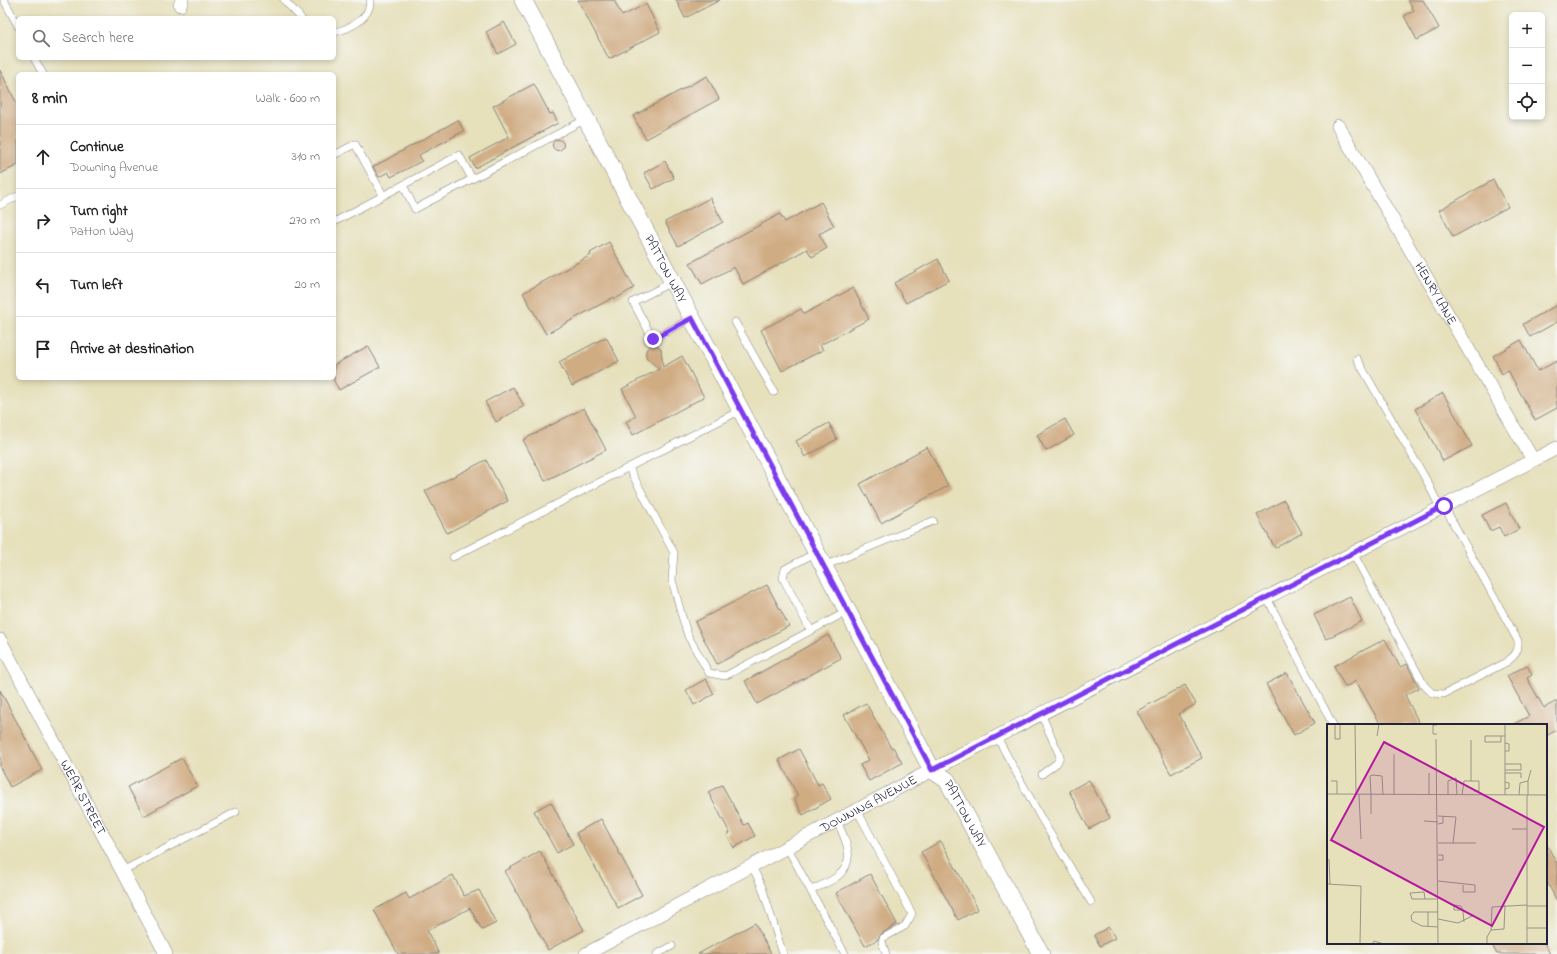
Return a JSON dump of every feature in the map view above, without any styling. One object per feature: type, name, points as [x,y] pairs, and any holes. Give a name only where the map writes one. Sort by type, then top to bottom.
[{"type":"street","name":"PATTON WAY","points":[[524,0],[932,770],[947,780],[1041,954]]},
{"type":"street","name":"HENRY LANE","points":[[1338,126],[1533,460]]},
{"type":"street","name":"DOWNING AVENUE","points":[[586,954],[932,770],[1557,449]]},
{"type":"street","name":"WEAR STREET","points":[[0,640],[166,954]]},
{"type":"lane","points":[[4,0],[16,22]]},
{"type":"lane","points":[[285,0],[299,16]]},
{"type":"lane","points":[[336,32],[343,30],[363,18],[370,7],[370,0]]},
{"type":"lane","points":[[35,60],[42,72]]},
{"type":"lane","points":[[402,185],[415,209],[586,119]]},
{"type":"lane","points":[[336,154],[355,144],[383,195]]},
{"type":"lane","points":[[336,221],[459,155],[472,179]]},
{"type":"lane","points":[[0,205],[16,197]]},
{"type":"lane","points":[[673,282],[633,302],[653,339],[692,318]]},
{"type":"lane","points":[[735,322],[774,392]]},
{"type":"lane","points":[[1353,553],[1424,685],[1432,693],[1444,694],[1507,662],[1516,655],[1518,641],[1357,359]]},
{"type":"lane","points":[[453,557],[741,410]]},
{"type":"lane","points":[[629,468],[674,553],[672,580],[680,613],[688,636],[709,673],[725,676],[848,611]]},
{"type":"lane","points":[[810,631],[783,578],[785,569],[820,559],[933,521]]},
{"type":"lane","points":[[1267,598],[1332,724]]},
{"type":"lane","points":[[1041,714],[1060,756],[1057,763],[1042,774]]},
{"type":"lane","points":[[997,737],[1041,818],[1091,902]]},
{"type":"lane","points":[[857,810],[912,914],[905,926],[883,938],[882,942],[886,954]]},
{"type":"lane","points":[[122,871],[236,812]]},
{"type":"lane","points":[[811,890],[838,876],[844,868],[849,855],[847,845],[837,821]]},
{"type":"lane","points":[[787,847],[845,954]]},
{"type":"lane","points":[[752,866],[762,887],[783,954]]},
{"type":"lane","points":[[657,954],[672,946]]},
{"type":"building","points":[[578,0],[614,0],[622,16],[646,4],[660,32],[609,59]]},
{"type":"building","points":[[676,0],[720,0],[685,18]]},
{"type":"building","points":[[1408,0],[1423,0],[1439,28],[1417,40],[1404,16],[1414,11]]},
{"type":"building","points":[[504,22],[516,44],[498,54],[486,32]]},
{"type":"building","points":[[0,70],[16,102],[16,166],[0,174]]},
{"type":"building","points":[[707,76],[719,99],[646,139],[633,116]]},
{"type":"building","points":[[534,84],[550,114],[553,113],[558,123],[475,168],[470,158],[509,137],[493,106]]},
{"type":"building","points":[[458,120],[464,131],[419,155],[422,161],[391,177],[388,172],[379,177],[373,167]]},
{"type":"building","points":[[556,140],[560,140],[562,141],[562,149],[556,150],[553,147],[553,143]]},
{"type":"building","points":[[665,161],[674,178],[653,189],[644,173]]},
{"type":"building","points":[[1493,180],[1508,207],[1453,237],[1439,210]]},
{"type":"building","points":[[710,198],[723,222],[678,246],[665,222]]},
{"type":"building","points":[[821,202],[834,226],[819,234],[827,248],[812,257],[807,249],[743,284],[734,267],[702,284],[690,263],[780,214],[785,222]]},
{"type":"building","points":[[609,242],[634,288],[615,299],[614,297],[546,334],[523,293],[591,255],[590,253]]},
{"type":"building","points":[[938,259],[949,280],[906,303],[894,283]]},
{"type":"building","points":[[853,288],[869,319],[820,345],[823,350],[782,371],[761,330],[801,309],[804,314]]},
{"type":"building","points":[[1557,305],[1557,322],[1530,337],[1523,324]]},
{"type":"building","points":[[606,337],[619,361],[572,386],[559,362]]},
{"type":"building","points":[[1521,340],[1538,371],[1557,361],[1557,408],[1535,420],[1508,370],[1502,374],[1493,356]]},
{"type":"building","points":[[651,345],[657,345],[661,349],[663,367],[682,356],[704,397],[633,435],[626,422],[636,416],[622,389],[659,369],[646,357],[646,350]]},
{"type":"building","points":[[368,346],[380,367],[339,390],[334,381],[336,380],[336,364]]},
{"type":"building","points":[[513,387],[524,406],[496,422],[485,402]]},
{"type":"building","points":[[1443,393],[1472,446],[1443,461],[1415,409]]},
{"type":"building","points":[[584,408],[606,450],[545,481],[523,440]]},
{"type":"building","points":[[1065,419],[1074,435],[1046,451],[1037,435]]},
{"type":"building","points":[[829,423],[837,439],[805,457],[796,441]]},
{"type":"building","points":[[927,447],[948,486],[881,523],[860,484]]},
{"type":"building","points":[[486,460],[508,501],[447,533],[425,491]]},
{"type":"building","points":[[1284,500],[1302,533],[1275,548],[1257,515]]},
{"type":"building","points":[[1506,503],[1519,529],[1504,537],[1499,527],[1490,531],[1482,515]]},
{"type":"building","points":[[767,585],[789,626],[717,664],[695,622]]},
{"type":"building","points":[[1350,597],[1362,621],[1326,639],[1314,615]]},
{"type":"building","points":[[828,635],[841,658],[757,704],[745,681]]},
{"type":"building","points":[[1385,639],[1400,667],[1407,664],[1419,688],[1405,695],[1420,724],[1380,724],[1356,681],[1345,687],[1334,666]]},
{"type":"building","points":[[1527,665],[1532,675],[1527,678],[1544,708],[1557,701],[1557,730],[1547,735],[1547,724],[1514,724],[1529,716],[1507,676]]},
{"type":"building","points":[[1287,673],[1315,723],[1294,735],[1266,684]]},
{"type":"building","points":[[706,679],[714,694],[694,705],[686,690]]},
{"type":"building","points":[[1185,685],[1196,704],[1179,714],[1202,758],[1171,774],[1137,711]]},
{"type":"building","points":[[0,690],[42,770],[10,787],[0,767]]},
{"type":"building","points":[[866,703],[891,748],[893,747],[902,763],[869,781],[860,765],[869,760],[844,715]]},
{"type":"building","points":[[799,749],[818,785],[822,783],[831,799],[803,815],[794,798],[798,796],[779,760]]},
{"type":"building","points":[[182,758],[197,786],[144,816],[128,787]]},
{"type":"building","points":[[1089,780],[1110,818],[1089,829],[1069,791]]},
{"type":"building","points":[[722,785],[744,825],[748,823],[755,836],[734,848],[727,835],[730,833],[708,792]]},
{"type":"building","points":[[551,802],[573,844],[557,853],[534,811]]},
{"type":"building","points":[[601,819],[642,895],[618,908],[576,833]]},
{"type":"building","points":[[941,841],[978,909],[958,920],[921,852]]},
{"type":"building","points":[[1547,845],[1557,864],[1557,901],[1547,882]]},
{"type":"building","points":[[540,851],[584,930],[548,950],[505,871]]},
{"type":"building","points":[[870,874],[897,924],[881,934],[877,940],[865,946],[836,893]]},
{"type":"building","points":[[453,875],[464,896],[479,890],[496,923],[482,930],[470,908],[427,931],[439,954],[398,954],[374,910],[406,893],[409,899]]},
{"type":"building","points":[[755,923],[771,954],[698,954]]},
{"type":"building","points":[[1109,927],[1115,938],[1100,946],[1094,935]]},
{"type":"building","points":[[1492,944],[1545,944],[1550,954],[1497,954]]},
{"type":"route","points":[[653,339],[692,318],[932,770],[1444,506]]}]
